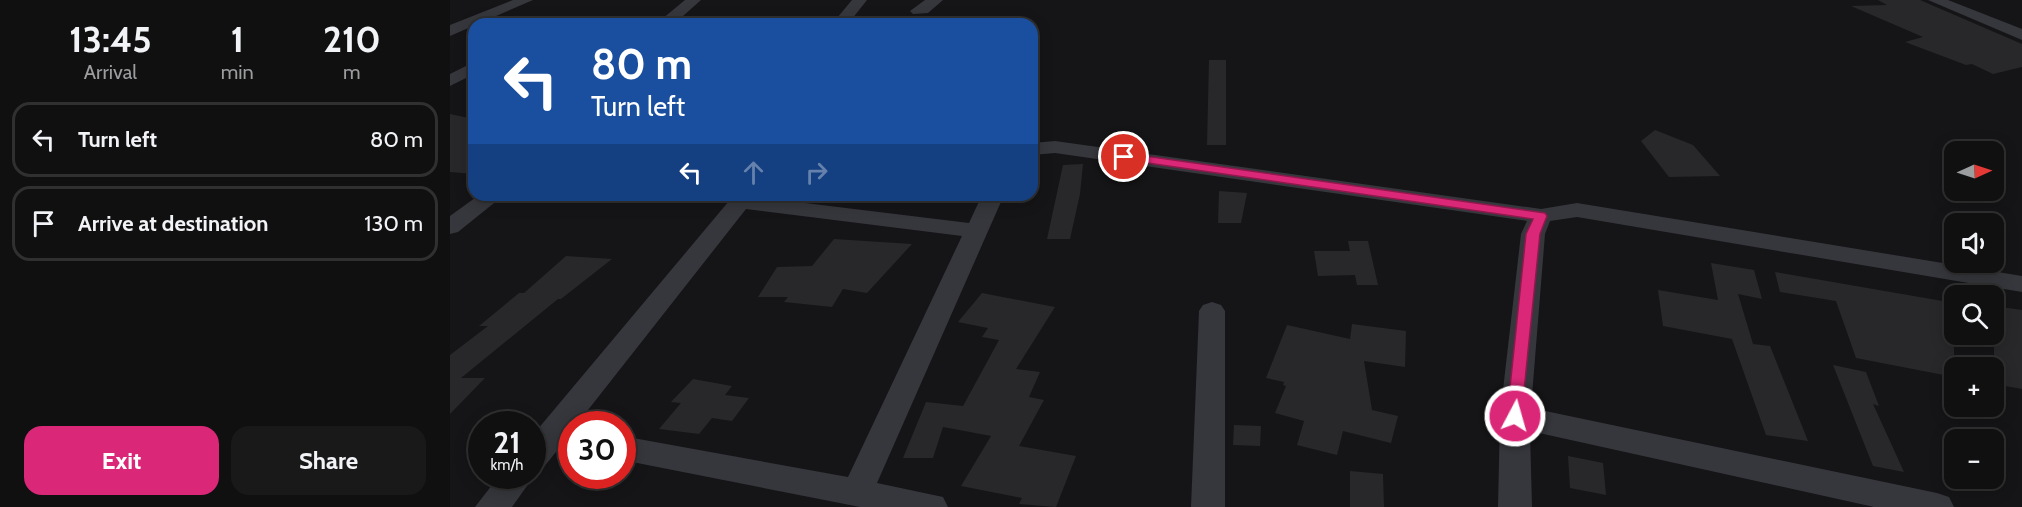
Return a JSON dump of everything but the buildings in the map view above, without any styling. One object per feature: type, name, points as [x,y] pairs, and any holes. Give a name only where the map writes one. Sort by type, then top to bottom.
[{"type":"street","points":[[482,18],[526,0]]},
{"type":"street","points":[[672,18],[694,0]]},
{"type":"street","points":[[845,18],[860,0]]},
{"type":"street","points":[[923,10],[918,11],[936,0]]},
{"type":"street","points":[[1935,0],[2022,35]]},
{"type":"street","points":[[450,31],[468,24]]},
{"type":"street","points":[[450,31],[468,35]]},
{"type":"street","points":[[450,81],[468,70]]},
{"type":"street","points":[[1038,148],[1055,147],[1541,216],[1577,210],[2022,284]]},
{"type":"street","points":[[450,227],[461,209],[479,201]]},
{"type":"street","points":[[581,411],[743,201]]},
{"type":"street","points":[[766,201],[976,231]]},
{"type":"street","points":[[857,492],[990,201]]},
{"type":"street","points":[[1515,507],[1515,416],[1533,234],[1541,216]]},
{"type":"street","points":[[1208,507],[1212,311]]},
{"type":"street","points":[[1515,416],[1876,500],[1937,507]]},
{"type":"street","points":[[546,448],[558,439]]},
{"type":"street","points":[[636,451],[931,507]]},
{"type":"street","points":[[492,507],[507,489]]},
{"type":"route","points":[[1124,157],[1541,216],[1533,234],[1515,416]]}]
